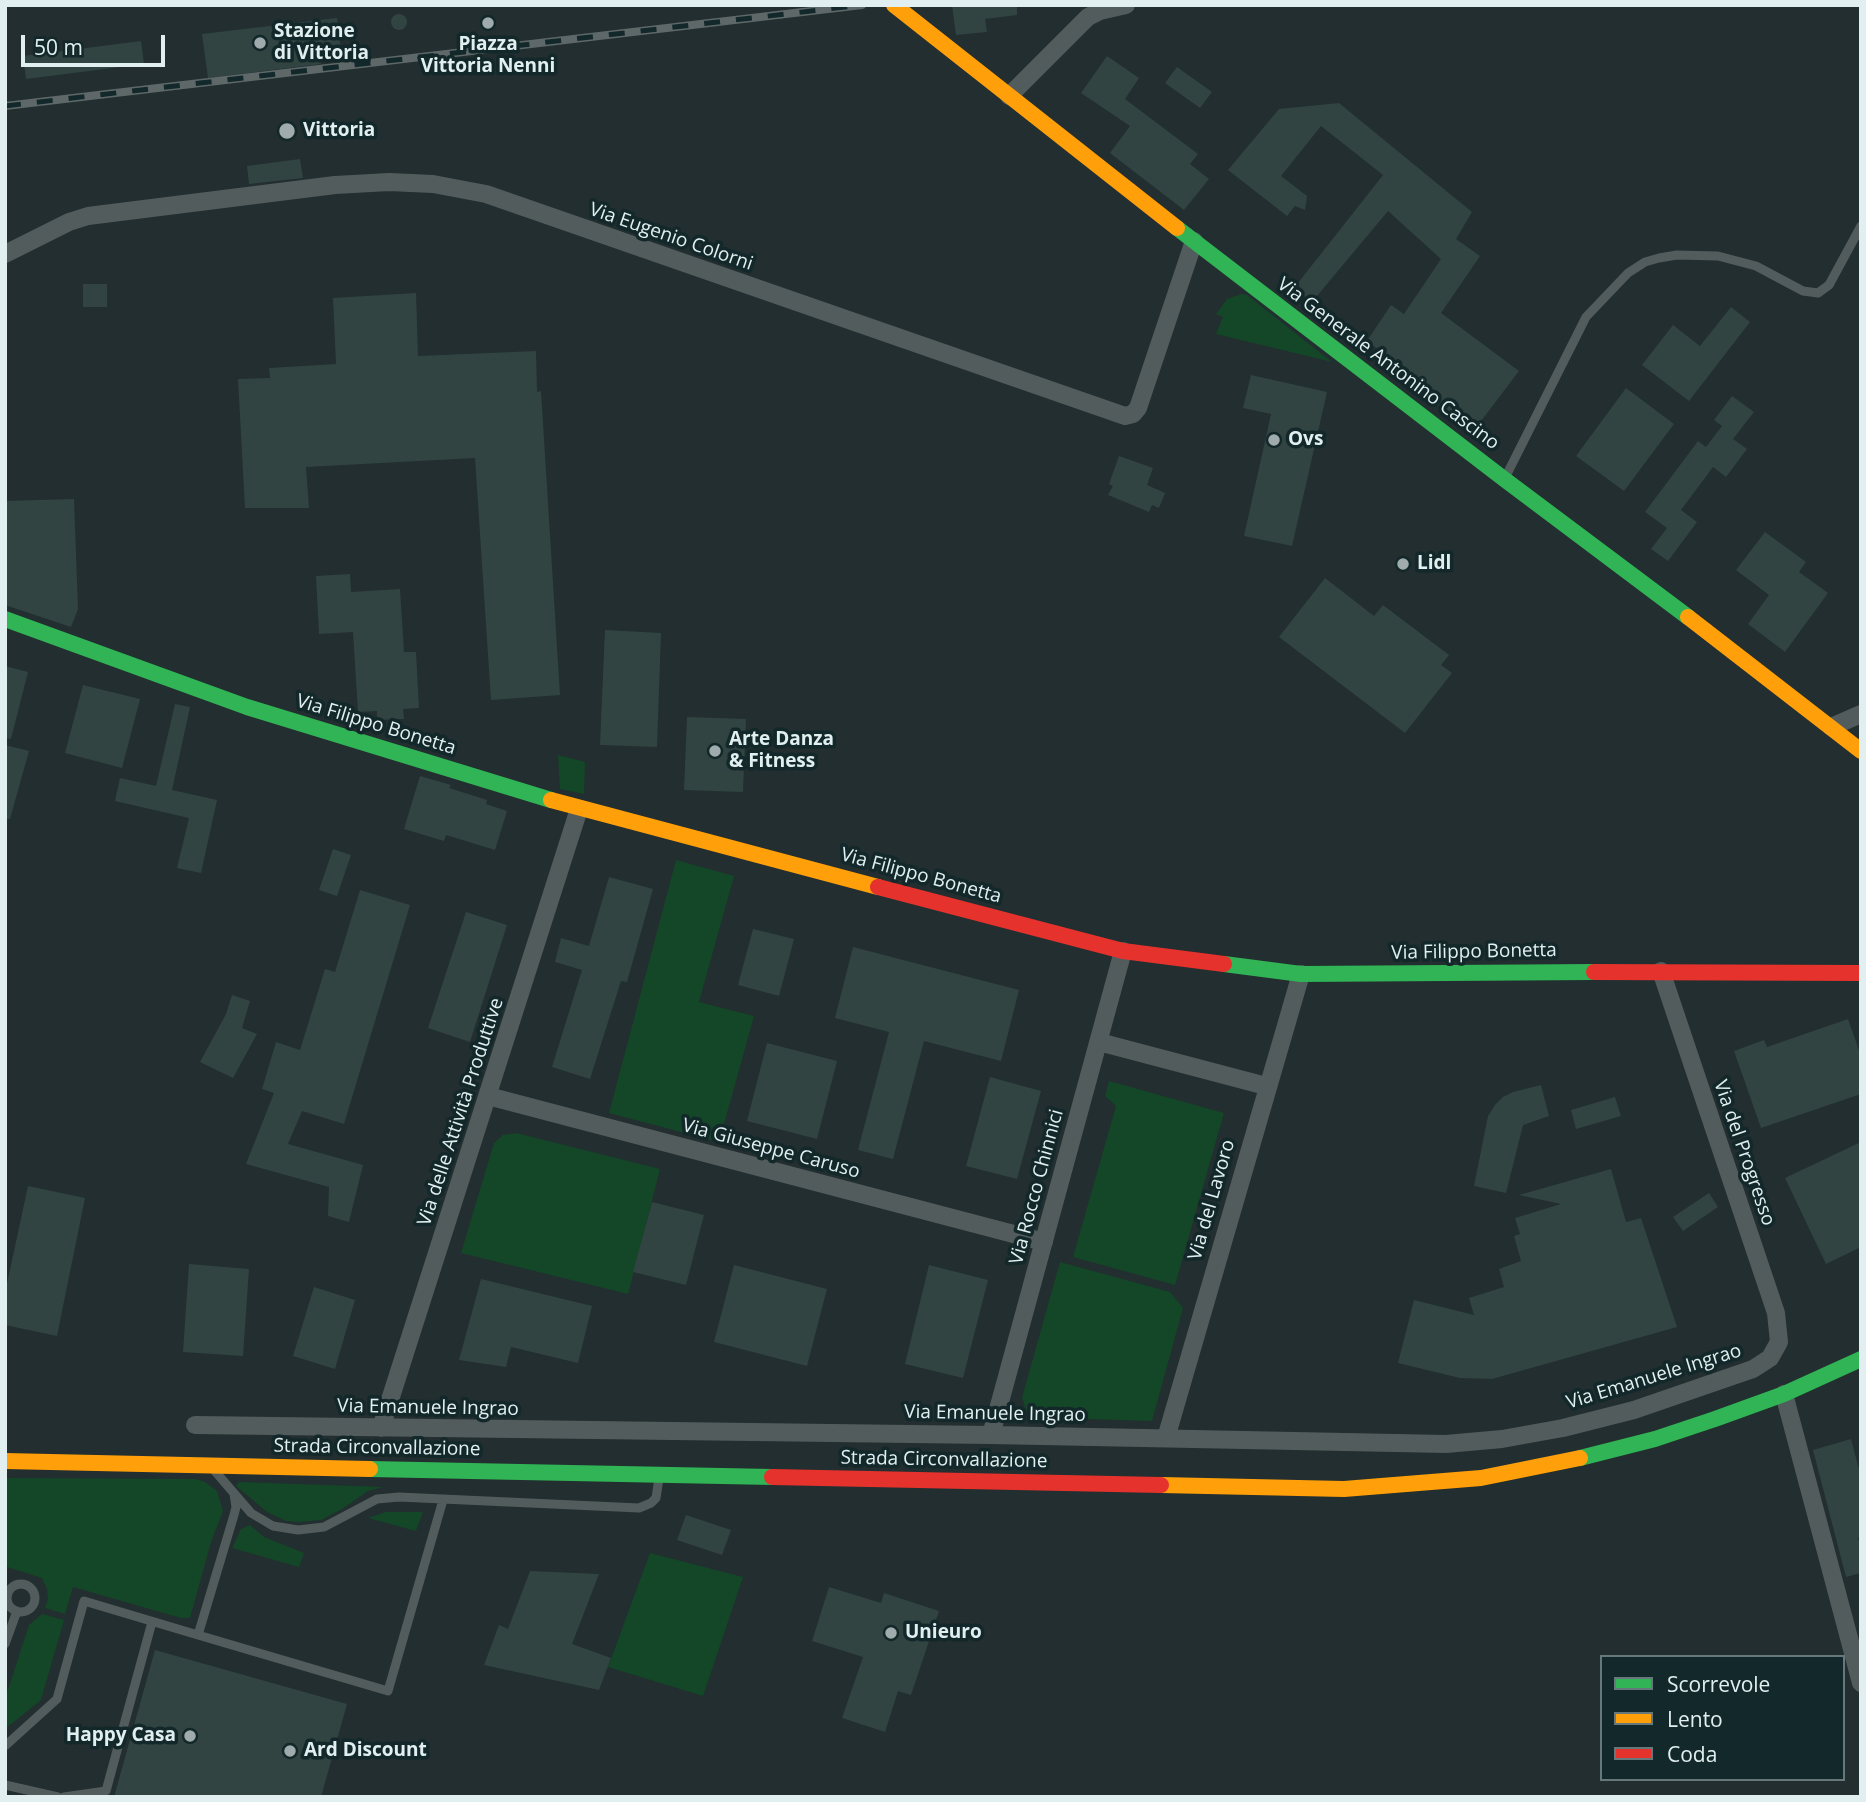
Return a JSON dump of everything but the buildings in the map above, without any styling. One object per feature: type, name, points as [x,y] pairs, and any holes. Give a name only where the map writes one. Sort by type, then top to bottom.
[{"type":"main road","name":"Via Generale Antonino Cascino","points":[[894,5],[1194,241],[1504,479],[1742,657],[1861,751]]},
{"type":"main road","name":"Via Filippo Bonetta","points":[[5,619],[247,707],[579,809],[1123,951],[1301,974],[1661,971],[1861,973]]},
{"type":"main road","name":"Strada Circonvallazione","points":[[5,1461],[1344,1489],[1481,1478],[1574,1460],[1655,1439],[1784,1394],[1861,1359]]},
{"type":"street","points":[[1009,96],[1088,17],[1100,11],[1126,5]]},
{"type":"street","name":"Via Eugenio Colorni","points":[[5,254],[69,222],[88,216],[335,185],[389,182],[433,184],[486,194],[1125,416],[1133,414],[1139,408],[1194,241]]},
{"type":"street","points":[[1831,727],[1861,714]]},
{"type":"street","name":"Via delle Attività Produttive","points":[[381,1428],[579,809]]},
{"type":"street","name":"Via Rocco Chinnici","points":[[991,1435],[1123,951]]},
{"type":"street","name":"Via del Progresso","points":[[1661,971],[1776,1313],[1779,1329],[1776,1349]]},
{"type":"street","name":"Via del Lavoro","points":[[1166,1438],[1266,1086],[1301,974]]},
{"type":"street","points":[[1099,1042],[1266,1086]]},
{"type":"street","name":"Via Giuseppe Caruso","points":[[488,1096],[1044,1242]]},
{"type":"street","name":"Via Emanuele Ingrao","points":[[195,1425],[1446,1444],[1502,1439],[1563,1428],[1634,1410],[1754,1368],[1770,1358],[1776,1349]]},
{"type":"street","points":[[1784,1394],[1861,1683]]},
{"type":"lane","points":[[1504,479],[1586,317],[1628,272],[1644,262],[1659,258],[1677,255],[1718,256],[1756,265],[1803,291],[1818,292],[1829,285],[1861,226]]},
{"type":"lane","points":[[210,1466],[242,1504],[261,1520],[285,1529],[298,1530],[324,1527],[377,1499],[399,1497],[639,1508],[656,1498],[660,1474]]},
{"type":"lane","points":[[198,1635],[234,1515],[234,1494]]},
{"type":"lane","points":[[5,1746],[57,1699],[84,1601],[388,1691],[443,1500]]},
{"type":"lane","points":[[5,1644],[17,1611]]},
{"type":"lane","points":[[64,1797],[106,1791],[152,1622]]},
{"type":"lane","points":[[5,1785],[58,1797]]},
{"type":"green space","points":[[1247,295],[1332,362],[1216,334],[1223,317],[1216,314],[1227,299]]},
{"type":"green space","points":[[558,755],[585,762],[584,794],[560,789]]},
{"type":"green space","points":[[676,860],[734,876],[699,1002],[754,1016],[719,1142],[609,1113]]},
{"type":"green space","points":[[1109,1081],[1224,1113],[1175,1285],[1073,1257],[1116,1106],[1105,1096]]},
{"type":"green space","points":[[516,1133],[660,1169],[628,1294],[461,1253],[494,1143],[503,1135]]},
{"type":"green space","points":[[1060,1262],[1170,1292],[1183,1308],[1152,1421],[1029,1417],[1022,1398]]},
{"type":"green space","points":[[5,1478],[195,1479],[205,1482],[217,1491],[223,1511],[211,1542],[190,1618],[181,1618],[73,1587],[65,1614],[45,1608],[47,1589],[42,1578],[7,1567],[5,1573]]},
{"type":"green space","points":[[239,1482],[383,1487],[368,1491],[321,1520],[299,1522],[286,1521],[267,1512],[236,1486]]},
{"type":"green space","points":[[386,1512],[423,1512],[416,1531],[368,1518]]},
{"type":"green space","points":[[250,1525],[264,1537],[304,1553],[299,1567],[232,1548],[241,1529]]},
{"type":"green space","points":[[650,1553],[743,1577],[703,1696],[608,1667]]},
{"type":"green space","points":[[42,1614],[64,1620],[41,1700],[5,1729],[5,1699],[29,1625]]},
{"type":"railway","points":[[5,106],[862,5]]},
{"type":"traffic: fast","points":[[1177,228],[1688,617]]},
{"type":"traffic: fast","points":[[5,619],[247,707],[551,800]]},
{"type":"traffic: fast","points":[[1224,964],[1301,974],[1594,972]]},
{"type":"traffic: fast","points":[[1580,1458],[1655,1439],[1715,1419],[1784,1394],[1861,1359]]},
{"type":"traffic: fast","points":[[370,1469],[772,1477]]},
{"type":"traffic: slow","points":[[894,5],[1177,228]]},
{"type":"traffic: slow","points":[[1688,617],[1861,751]]},
{"type":"traffic: slow","points":[[551,800],[878,887]]},
{"type":"traffic: slow","points":[[1161,1485],[1344,1489],[1481,1478],[1580,1458]]},
{"type":"traffic: slow","points":[[5,1461],[370,1469]]},
{"type":"traffic: jam","points":[[878,887],[1123,951],[1224,964]]},
{"type":"traffic: jam","points":[[1594,972],[1861,973]]},
{"type":"traffic: jam","points":[[772,1477],[1161,1485]]},
{"type":"place","name":"Piazza Vittoria Nenni","points":[[488,23]]},
{"type":"place","name":"Stazione di Vittoria","points":[[260,43]]},
{"type":"place","name":"Vittoria","points":[[287,131]]},
{"type":"place","name":"Ovs","points":[[1274,440]]},
{"type":"place","name":"Lidl","points":[[1403,564]]},
{"type":"place","name":"Arte Danza & Fitness","points":[[715,751]]},
{"type":"place","name":"Unieuro","points":[[891,1633]]},
{"type":"place","name":"Happy Casa","points":[[190,1736]]},
{"type":"place","name":"Ard Discount","points":[[290,1751]]}]
